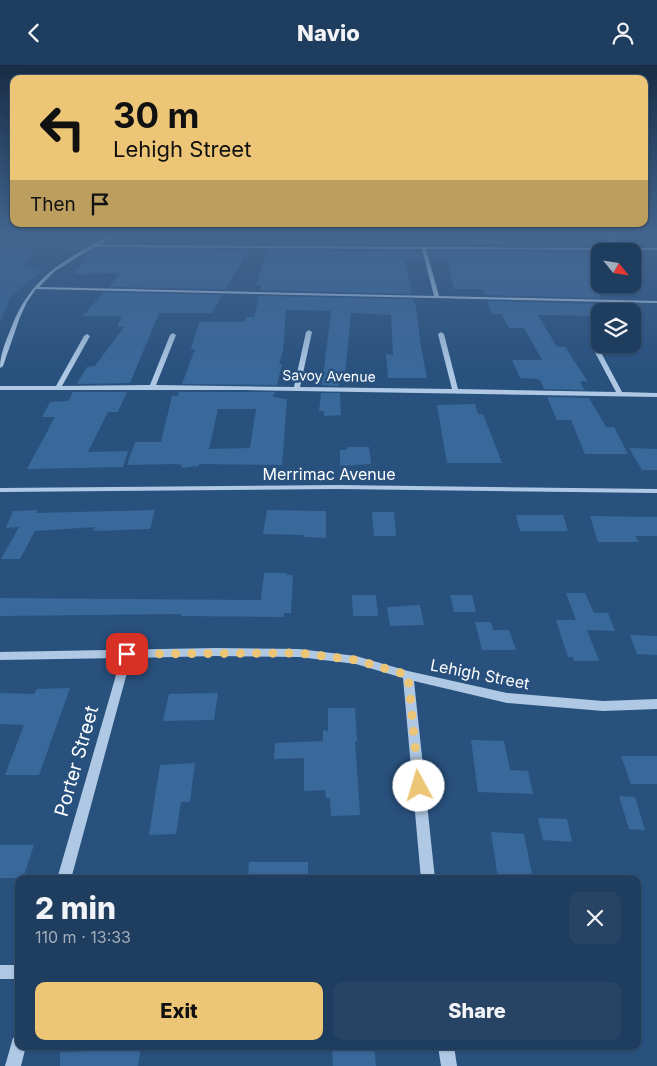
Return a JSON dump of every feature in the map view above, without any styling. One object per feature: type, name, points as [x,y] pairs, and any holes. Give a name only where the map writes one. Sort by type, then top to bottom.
[{"type":"street","points":[[0,366],[19,314],[35,288],[42,281]]},
{"type":"street","points":[[433,281],[437,297]]},
{"type":"street","points":[[35,288],[657,302]]},
{"type":"street","points":[[297,388],[309,332]]},
{"type":"street","points":[[441,334],[455,390]]},
{"type":"street","points":[[152,387],[173,335]]},
{"type":"street","points":[[58,387],[88,336]]},
{"type":"street","points":[[598,353],[620,394]]},
{"type":"street","name":"Savoy Avenue","points":[[0,389],[58,387],[297,388],[657,395]]},
{"type":"street","name":"Merrimac Avenue","points":[[0,490],[338,487],[657,491]]},
{"type":"street","name":"Lehigh Street","points":[[0,656],[299,653],[356,660],[408,675],[507,698],[603,706],[657,704]]},
{"type":"street","name":"Porter Street","points":[[65,875],[127,654]]},
{"type":"street","points":[[408,675],[428,875]]},
{"type":"street","points":[[0,972],[15,972]]},
{"type":"street","points":[[13,1066],[17,1050]]},
{"type":"street","points":[[447,1050],[449,1066]]},
{"type":"shaded area","points":[[0,281],[30,281],[11,296],[0,323]]},
{"type":"building","points":[[114,281],[231,281],[226,289],[109,287]]},
{"type":"building","points":[[257,281],[409,281],[412,294],[260,290],[261,285],[256,285]]},
{"type":"building","points":[[452,281],[591,281],[591,293],[600,293],[600,298],[485,295],[482,289],[454,289]]},
{"type":"building","points":[[104,292],[222,295],[212,313],[159,313],[130,383],[77,384],[87,367],[95,366],[124,327],[117,327],[122,316],[83,316]]},
{"type":"building","points":[[259,296],[413,299],[416,307],[427,378],[388,378],[386,354],[393,355],[391,315],[351,313],[345,375],[339,375],[339,386],[322,385],[331,311],[286,310],[283,351],[279,364],[282,364],[277,385],[182,384],[195,349],[191,349],[199,322],[244,322],[246,317],[254,317]]},
{"type":"building","points":[[487,301],[591,304],[591,316],[538,315],[557,347],[565,347],[588,382],[580,381],[584,390],[544,389],[540,380],[520,378],[512,360],[542,360],[524,328],[509,328],[501,314],[492,314]]},
{"type":"building","points":[[73,392],[127,392],[118,412],[108,412],[88,452],[128,451],[123,467],[27,469],[55,417],[42,417],[50,402],[68,401]]},
{"type":"building","points":[[179,392],[275,392],[273,397],[287,399],[282,465],[199,464],[199,466],[182,468],[182,465],[176,464],[127,465],[135,442],[161,442],[172,396],[178,396]],"holes":[[[218,409],[256,409],[250,448],[209,449]]]},
{"type":"building","points":[[321,393],[340,393],[341,415],[324,416],[324,411],[319,411]]},
{"type":"building","points":[[547,397],[589,398],[606,427],[614,427],[628,454],[585,454],[571,420],[557,420]]},
{"type":"building","points":[[475,404],[478,414],[483,414],[502,463],[447,463],[437,405]]},
{"type":"building","points":[[347,447],[369,447],[371,464],[340,466],[340,450],[347,450]]},
{"type":"building","points":[[629,448],[657,449],[657,470],[642,470]]},
{"type":"building","points":[[38,510],[36,513],[155,510],[150,529],[93,531],[95,527],[35,531],[20,559],[1,559],[19,527],[6,528],[13,511]]},
{"type":"building","points":[[267,510],[326,511],[326,538],[303,537],[304,535],[263,534]]},
{"type":"building","points":[[372,512],[394,512],[396,536],[374,536]]},
{"type":"building","points":[[516,515],[563,515],[568,531],[520,531]]},
{"type":"building","points":[[590,516],[657,517],[657,536],[635,536],[639,542],[598,542]]},
{"type":"building","points":[[264,573],[287,573],[287,575],[293,575],[291,613],[284,613],[283,617],[181,616],[182,614],[0,616],[0,598],[261,600]]},
{"type":"building","points":[[566,593],[585,593],[594,613],[608,613],[615,631],[587,630],[599,661],[574,661],[573,657],[568,657],[556,620],[576,620]]},
{"type":"building","points":[[352,595],[376,595],[378,616],[353,616]]},
{"type":"building","points":[[450,595],[472,595],[476,612],[454,612]]},
{"type":"building","points":[[420,605],[424,625],[390,626],[387,607]]},
{"type":"building","points":[[475,622],[491,622],[493,630],[509,630],[516,650],[482,650]]},
{"type":"building","points":[[630,635],[657,636],[657,655],[637,654]]},
{"type":"building","points":[[70,688],[39,775],[5,775],[24,725],[0,724],[0,693],[34,694],[37,689]]},
{"type":"building","points":[[218,693],[214,720],[163,721],[169,694]]},
{"type":"building","points":[[328,708],[355,708],[357,741],[355,741],[360,815],[331,816],[330,798],[326,798],[325,790],[304,791],[304,758],[274,759],[275,743],[323,741],[323,730],[328,731]]},
{"type":"building","points":[[471,740],[504,741],[510,770],[528,771],[533,794],[478,792]]},
{"type":"building","points":[[621,756],[657,756],[657,784],[631,784]]},
{"type":"building","points":[[195,763],[190,802],[181,802],[176,834],[149,835],[160,765]]},
{"type":"building","points":[[619,796],[635,797],[645,830],[629,829]]},
{"type":"building","points":[[538,818],[567,819],[572,842],[543,840]]},
{"type":"building","points":[[491,832],[524,834],[532,875],[497,875]]},
{"type":"building","points":[[0,845],[34,845],[24,875],[15,875],[15,878],[0,878]]},
{"type":"building","points":[[249,862],[308,862],[308,875],[248,875]]},
{"type":"building","points":[[140,1050],[138,1066],[60,1066],[60,1052]]},
{"type":"building","points":[[332,1050],[374,1050],[376,1066],[333,1066]]},
{"type":"route","points":[[127,654],[299,653],[356,660],[408,675],[419,786]]}]
